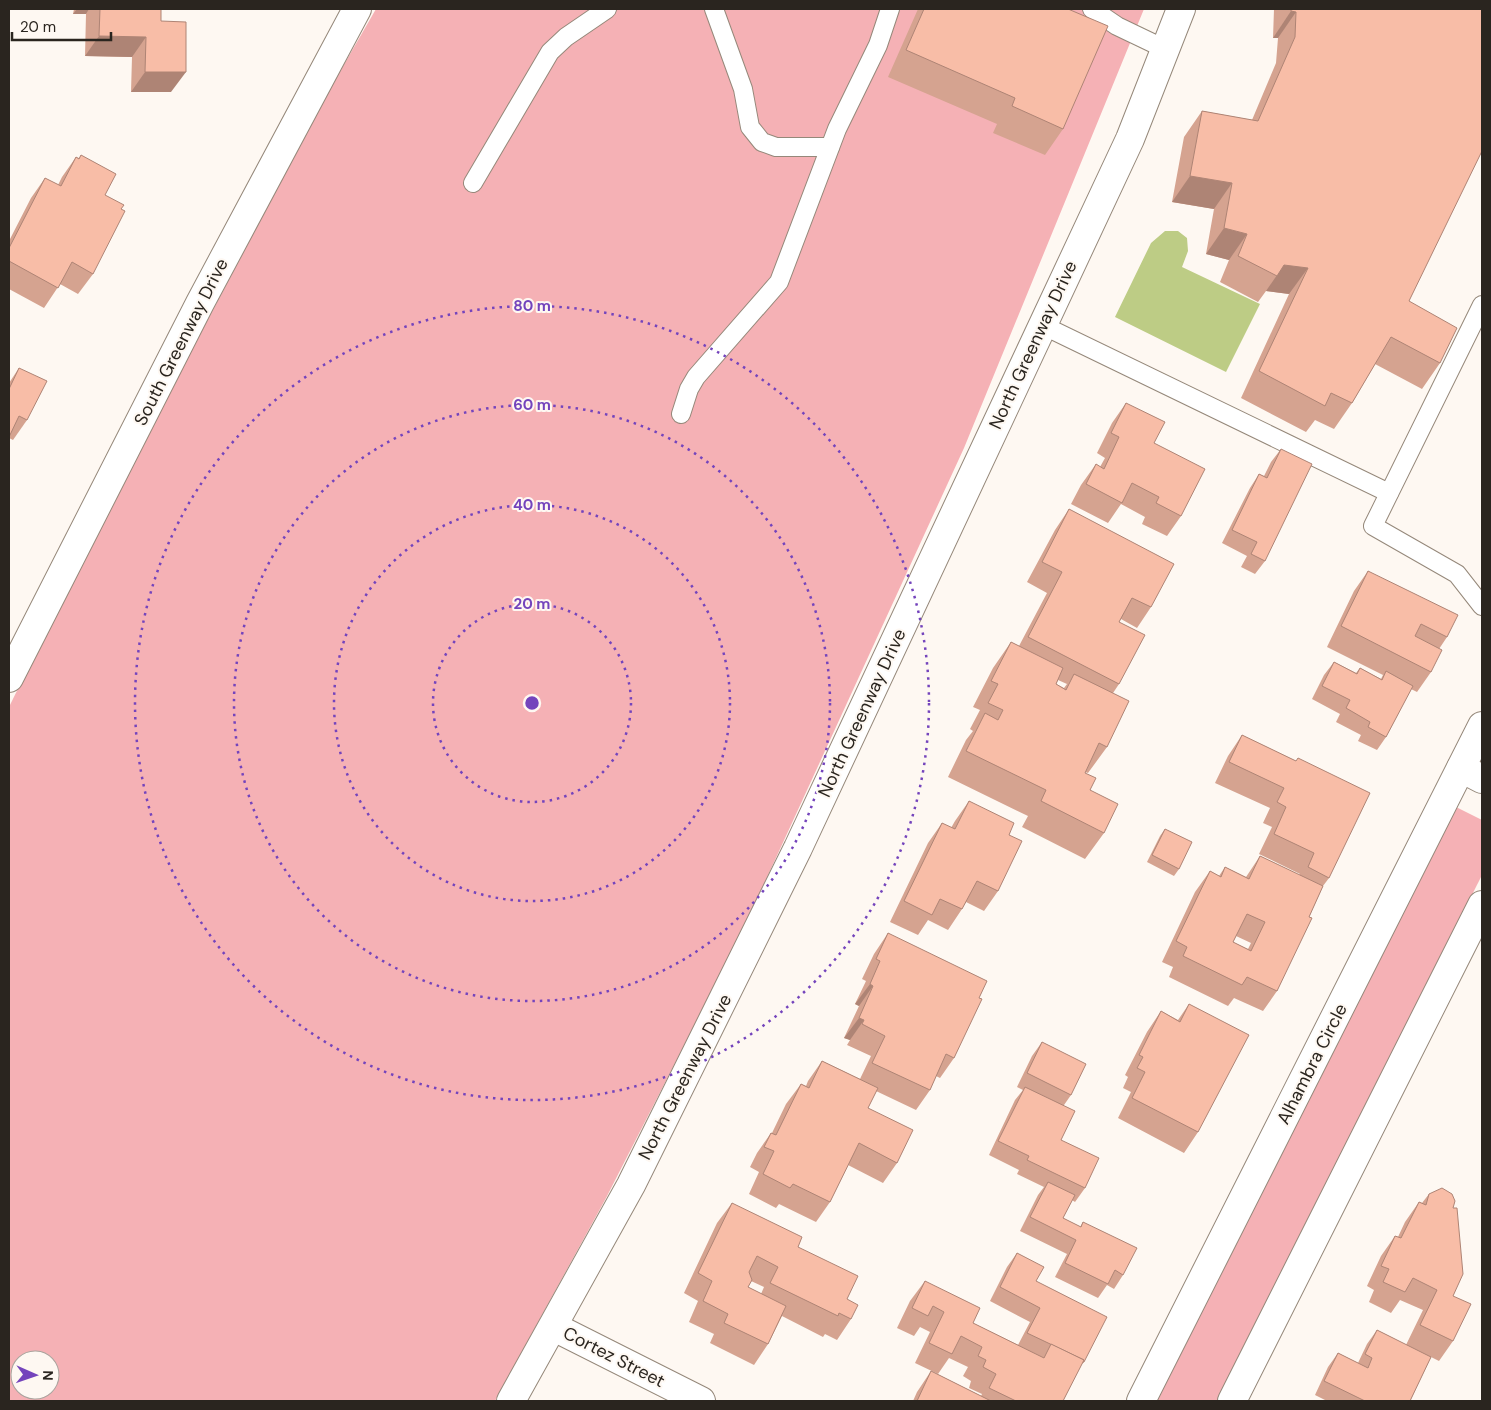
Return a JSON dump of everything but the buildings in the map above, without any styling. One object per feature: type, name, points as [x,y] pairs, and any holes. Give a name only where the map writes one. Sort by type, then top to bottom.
[{"type":"street","name":"South Greenway Drive","points":[[9,678],[200,303],[357,9]]},
{"type":"street","name":"North Greenway Drive","points":[[512,1401],[631,1185],[778,891],[1130,139],[1181,9]]},
{"type":"street","name":"Alhambra Circle","points":[[1141,1401],[1472,773],[1482,726]]},
{"type":"street","points":[[1232,1401],[1482,905]]},
{"type":"street","name":"Cortez Street","points":[[554,1327],[701,1401]]},
{"type":"lane","points":[[473,183],[550,52],[566,37],[607,9]]},
{"type":"lane","points":[[714,9],[743,89],[750,127],[762,142],[776,147],[830,147]]},
{"type":"lane","points":[[681,414],[689,389],[696,377],[779,282],[837,128],[878,45],[890,9]]},
{"type":"lane","points":[[1092,9],[1117,26],[1165,49]]},
{"type":"lane","points":[[1482,305],[1372,526],[1457,574],[1482,606]]},
{"type":"lane","points":[[1042,325],[1388,493]]},
{"type":"shaded area","points":[[376,9],[1144,9],[964,448],[741,934],[606,1198],[495,1401],[9,1401],[9,707],[93,536],[331,87]]},
{"type":"shaded area","points":[[1165,231],[1178,231],[1187,238],[1188,251],[1182,267],[1260,304],[1226,372],[1115,317],[1151,243]]},
{"type":"shaded area","points":[[1452,805],[1482,820],[1482,875],[1217,1401],[1154,1401]]}]
